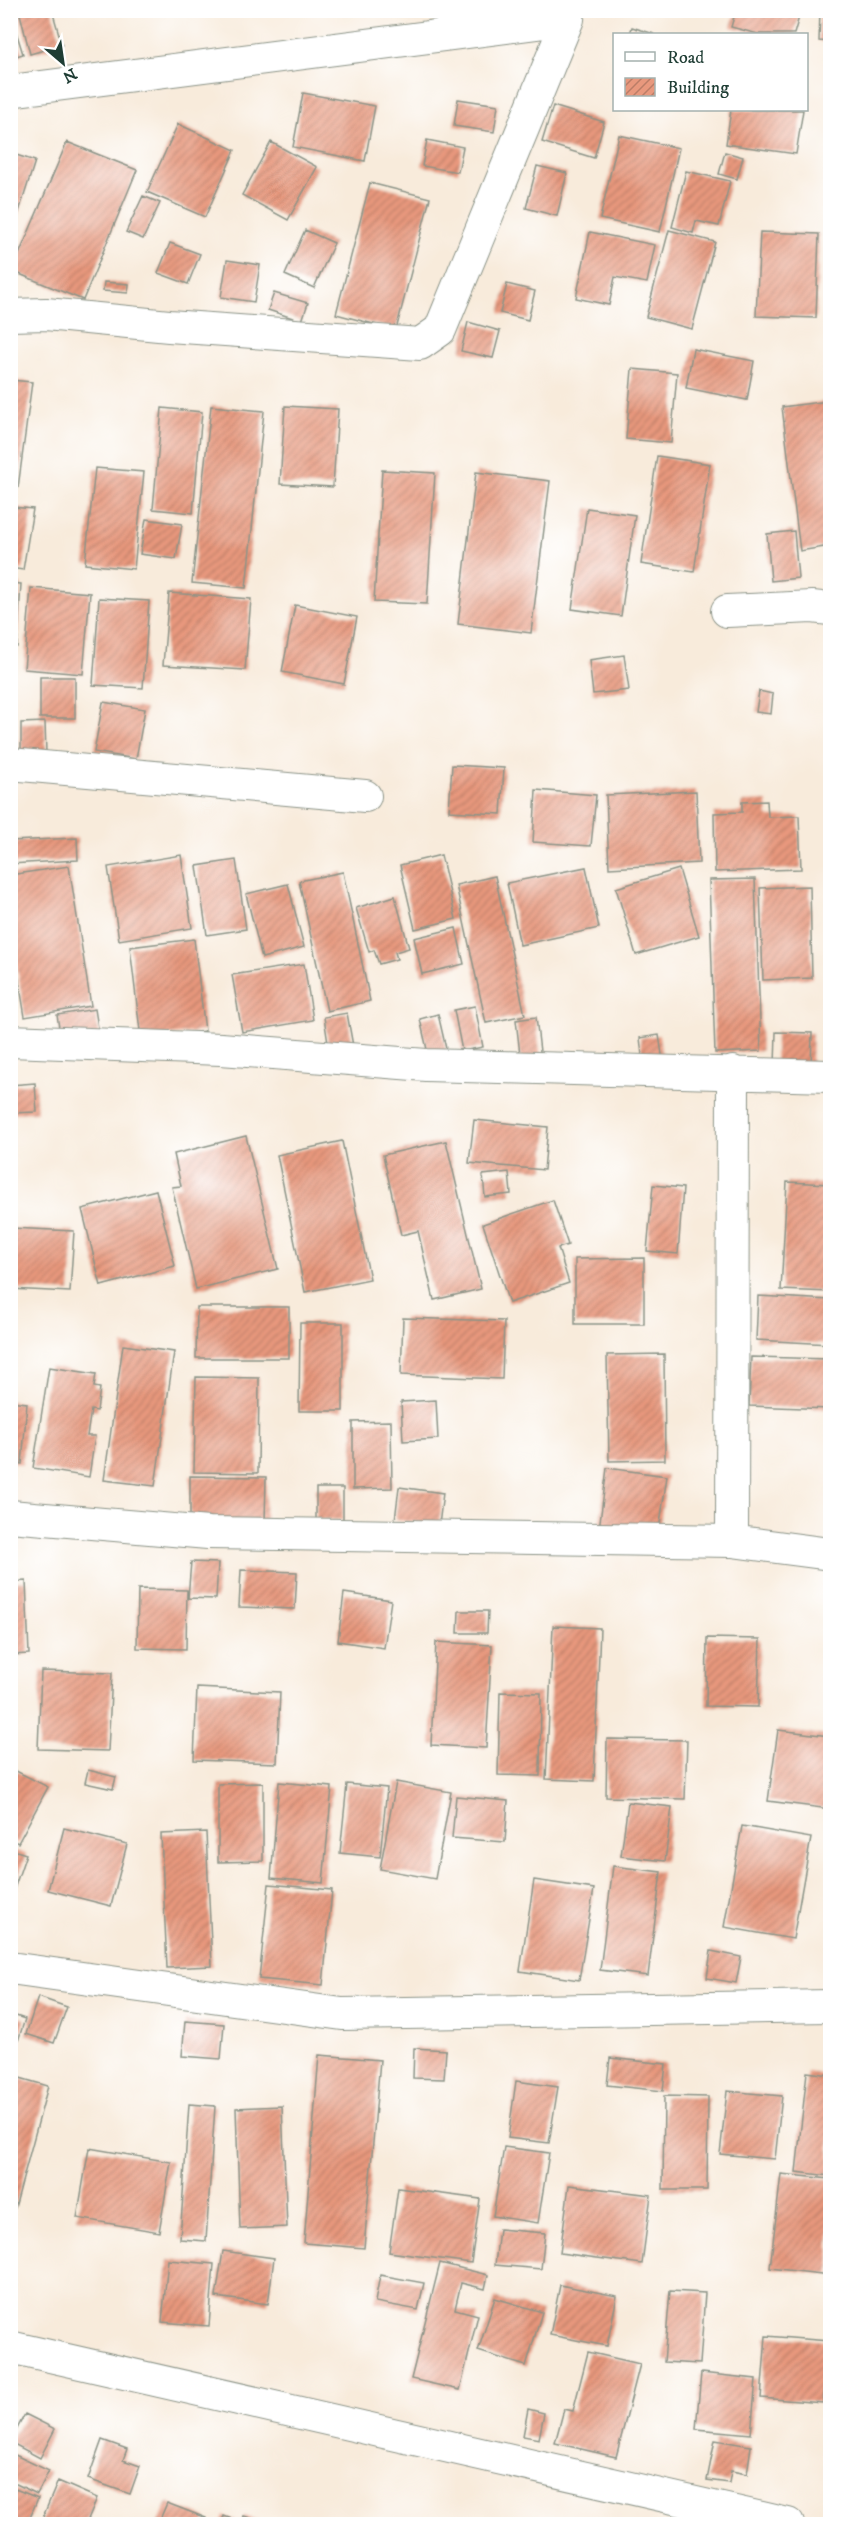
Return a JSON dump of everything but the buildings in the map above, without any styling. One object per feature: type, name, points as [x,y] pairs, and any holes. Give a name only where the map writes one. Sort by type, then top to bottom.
[{"type":"street","points":[[10,91],[568,15],[440,330],[420,344],[169,326],[46,314],[10,315]]},
{"type":"street","points":[[727,611],[812,607],[831,609]]},
{"type":"street","points":[[10,764],[364,796]]},
{"type":"street","points":[[10,1041],[221,1049],[426,1065],[831,1076]]},
{"type":"street","points":[[732,1541],[734,1072]]},
{"type":"street","points":[[10,1516],[208,1533],[732,1541],[831,1554]]},
{"type":"street","points":[[10,1968],[342,2014],[831,2006]]},
{"type":"street","points":[[10,2347],[788,2524]]}]
